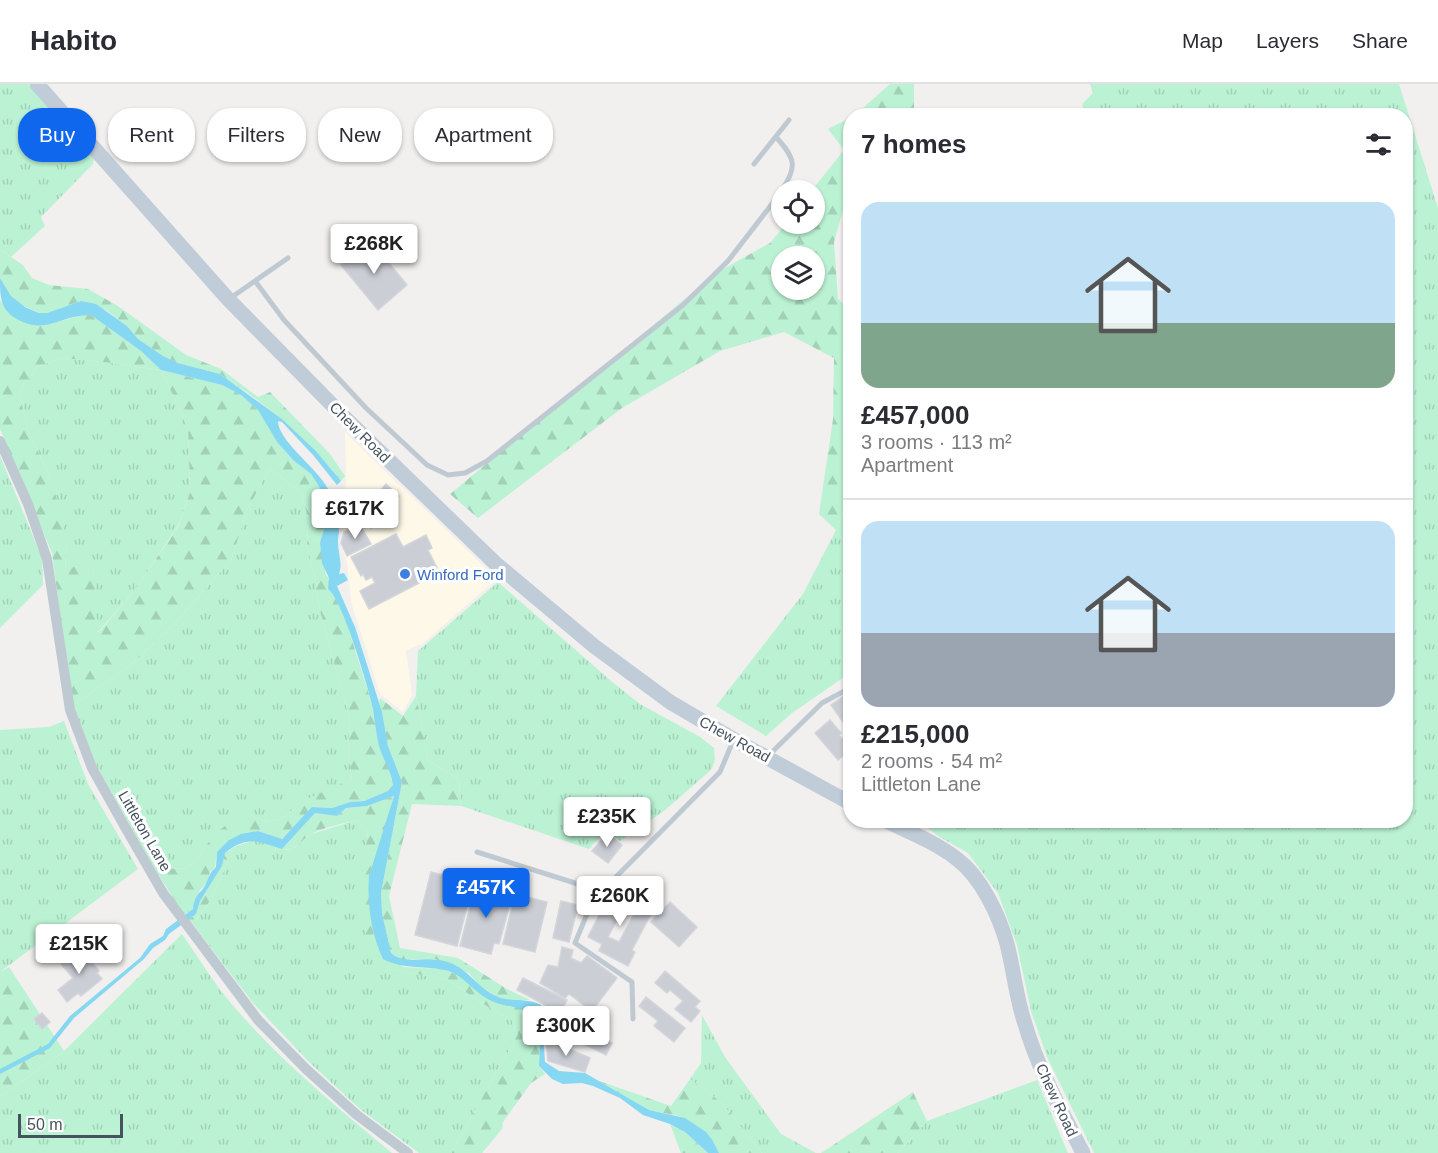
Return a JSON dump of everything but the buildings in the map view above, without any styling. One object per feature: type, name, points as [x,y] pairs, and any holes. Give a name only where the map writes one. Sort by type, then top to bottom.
[{"type":"main road","name":"Chew Road","points":[[38,84],[228,300],[345,418],[495,563],[628,672],[670,702],[843,799]]},
{"type":"main road","name":"Chew Road","points":[[901,828],[929,841],[958,860],[990,900],[1007,946],[1026,1029],[1052,1091],[1083,1153]]},
{"type":"street","name":"Littleton Lane","points":[[0,441],[47,558],[70,710],[92,768],[125,827],[163,893],[258,1020],[306,1069],[357,1115],[408,1153]]},
{"type":"lane","points":[[754,164],[789,120]]},
{"type":"lane","points":[[776,137],[790,152],[793,170],[788,180]]},
{"type":"lane","points":[[255,281],[284,320],[366,408],[427,465],[448,475],[465,473],[487,461],[683,305],[728,261],[753,226],[771,208]]},
{"type":"lane","points":[[228,300],[288,258]]},
{"type":"lane","points":[[767,757],[822,704],[843,692]]},
{"type":"lane","points":[[477,852],[597,891],[606,887],[720,772],[733,739]]},
{"type":"lane","points":[[597,891],[575,943],[632,982],[633,1019]]},
{"type":"shaded area","points":[[345,432],[497,579],[422,644],[406,650],[412,695],[403,712],[380,694],[351,602],[347,562],[341,546],[346,480]]},
{"type":"green space","points":[[0,84],[28,84],[49,108],[18,108],[18,162],[93,162],[41,217],[45,226],[11,257],[0,250]]},
{"type":"green space","points":[[890,84],[914,84],[914,108],[863,108]]},
{"type":"green space","points":[[1090,84],[1399,84],[1407,108],[1083,108],[1082,104],[1093,93]]},
{"type":"green space","points":[[843,122],[843,149],[828,129]]},
{"type":"green space","points":[[1413,129],[1438,208],[1438,1153],[1094,1153],[1047,1057],[1031,1011],[1017,945],[998,893],[968,853],[928,828],[1413,828]]},
{"type":"green space","points":[[843,151],[843,210],[834,242],[838,299],[843,303],[843,512],[836,530],[819,514],[833,419],[834,358],[784,332],[720,351],[622,408],[478,518],[450,494],[716,273],[770,243],[778,234],[825,234],[825,180],[820,180]]},
{"type":"green space","points":[[0,250],[23,265],[32,278],[49,285],[88,289],[118,306],[186,355],[221,369],[258,397],[270,392],[330,454],[345,476],[341,481],[316,451],[282,419],[249,394],[220,374],[178,363],[163,356],[138,339],[127,326],[106,310],[81,301],[47,313],[40,313],[19,304],[0,278]]},
{"type":"green space","points":[[0,300],[8,313],[51,324],[82,315],[91,315],[141,351],[161,370],[222,385],[241,395],[258,410],[277,442],[293,460],[311,474],[322,491],[328,517],[320,542],[326,575],[329,578],[329,588],[347,624],[368,691],[393,785],[388,791],[364,801],[350,802],[332,808],[314,807],[281,839],[258,831],[217,852],[215,867],[210,872],[207,883],[200,890],[193,909],[184,915],[151,863],[165,869],[186,868],[198,860],[204,848],[218,831],[232,821],[253,817],[268,822],[281,819],[309,798],[352,779],[348,753],[350,720],[320,611],[307,546],[308,518],[302,494],[270,468],[248,508],[231,560],[178,620],[131,665],[72,706],[52,553],[0,429]],"holes":[[[61,358],[161,370],[188,427],[190,492],[179,525],[135,590],[98,633],[93,568],[83,560],[65,573],[67,544],[60,509],[49,475],[28,430],[19,393],[37,367]]]},
{"type":"green space","points":[[61,358],[161,370],[188,427],[190,492],[179,524],[135,590],[97,633],[93,568],[65,574],[67,544],[49,475],[28,430],[19,393],[37,367]]},
{"type":"green space","points":[[0,456],[42,558],[43,585],[0,628]]},
{"type":"green space","points":[[270,468],[302,494],[308,518],[307,546],[320,611],[350,720],[348,753],[352,779],[294,809],[281,819],[269,822],[253,817],[204,848],[198,860],[186,868],[165,869],[151,863],[95,763],[72,706],[131,665],[178,620],[231,560],[248,508]]},
{"type":"green space","points":[[843,513],[843,678],[792,713],[766,736],[716,706],[803,594]]},
{"type":"green space","points":[[498,582],[640,704],[700,737],[714,748],[715,760],[711,770],[664,811],[620,841],[606,830],[589,849],[461,806],[459,780],[428,760],[416,696],[418,651]]},
{"type":"green space","points":[[416,696],[428,760],[459,780],[461,806],[412,804],[389,896],[400,948],[458,958],[507,989],[530,1000],[508,1000],[497,997],[480,986],[469,973],[435,959],[402,960],[391,953],[382,913],[381,893],[402,782],[388,746],[379,703],[380,698],[403,716]]},
{"type":"green space","points":[[64,721],[88,784],[138,869],[0,972],[0,730],[49,727]]},
{"type":"green space","points":[[394,796],[368,887],[373,932],[379,950],[404,967],[440,969],[456,974],[494,1002],[519,1007],[538,1019],[539,1066],[545,1074],[531,1083],[503,1122],[502,1129],[482,1153],[451,1153],[518,1034],[511,1019],[488,1007],[446,979],[387,969],[372,958],[366,941],[360,893],[368,831],[357,820],[322,829],[291,849],[282,849],[315,813],[337,816],[346,808],[367,806]]},
{"type":"green space","points":[[357,820],[368,831],[365,860],[388,969],[446,979],[488,1007],[511,1019],[518,1034],[451,1153],[419,1153],[360,1109],[309,1062],[253,1003],[192,923],[212,897],[234,847],[251,842],[262,842],[287,850],[295,847],[311,834]]},
{"type":"green space","points":[[234,847],[212,897],[192,923],[188,920],[196,914],[200,901],[222,866],[225,853]]},
{"type":"green space","points":[[182,934],[223,994],[267,1043],[392,1153],[0,1153],[0,1097],[64,1051]]},
{"type":"green space","points":[[9,967],[64,1051],[0,1097],[0,972]]},
{"type":"green space","points":[[702,1015],[725,1057],[781,1134],[816,1153],[762,1153],[721,1102],[690,1079],[701,1063]]},
{"type":"green space","points":[[690,1079],[721,1102],[762,1153],[719,1153],[713,1141],[679,1116],[649,1110],[599,1081],[671,1106]]},
{"type":"green space","points":[[1037,1080],[1068,1153],[898,1153],[927,1121]]},
{"type":"green space","points":[[913,1092],[927,1121],[898,1153],[821,1153]]},
{"type":"green space","points":[[670,1124],[685,1132],[708,1153],[681,1153]]},
{"type":"water","points":[[0,278],[11,296],[25,307],[39,313],[47,313],[81,301],[96,304],[127,326],[138,339],[163,356],[178,363],[220,374],[282,419],[316,451],[341,481],[337,485],[313,455],[282,422],[278,421],[290,445],[320,477],[335,505],[339,523],[338,542],[341,566],[339,574],[344,573],[348,580],[337,586],[355,627],[382,712],[388,746],[402,782],[381,893],[382,913],[391,953],[408,960],[433,959],[449,962],[496,996],[541,1005],[545,1062],[559,1071],[585,1073],[649,1110],[685,1118],[706,1132],[719,1153],[708,1153],[685,1132],[643,1115],[620,1098],[593,1086],[582,1083],[563,1084],[552,1079],[539,1066],[538,1019],[531,1014],[486,998],[459,976],[448,971],[399,965],[383,959],[375,939],[371,918],[369,876],[394,796],[367,806],[346,808],[337,816],[315,813],[282,849],[252,842],[239,844],[232,848],[225,853],[222,866],[200,901],[196,914],[169,934],[144,959],[74,1018],[50,1048],[0,1074],[0,1069],[48,1044],[70,1016],[140,958],[150,944],[163,936],[166,929],[193,909],[196,897],[216,867],[217,852],[229,840],[241,834],[258,831],[282,839],[312,807],[332,808],[350,802],[364,801],[388,791],[393,785],[379,746],[373,709],[354,645],[334,596],[328,589],[329,578],[322,563],[320,542],[328,517],[327,506],[322,491],[311,474],[293,460],[277,442],[258,410],[241,395],[222,385],[161,370],[141,351],[91,315],[46,325],[28,324],[17,319],[4,307]]},
{"type":"place","name":"Winford Ford","points":[[405,574]]}]
